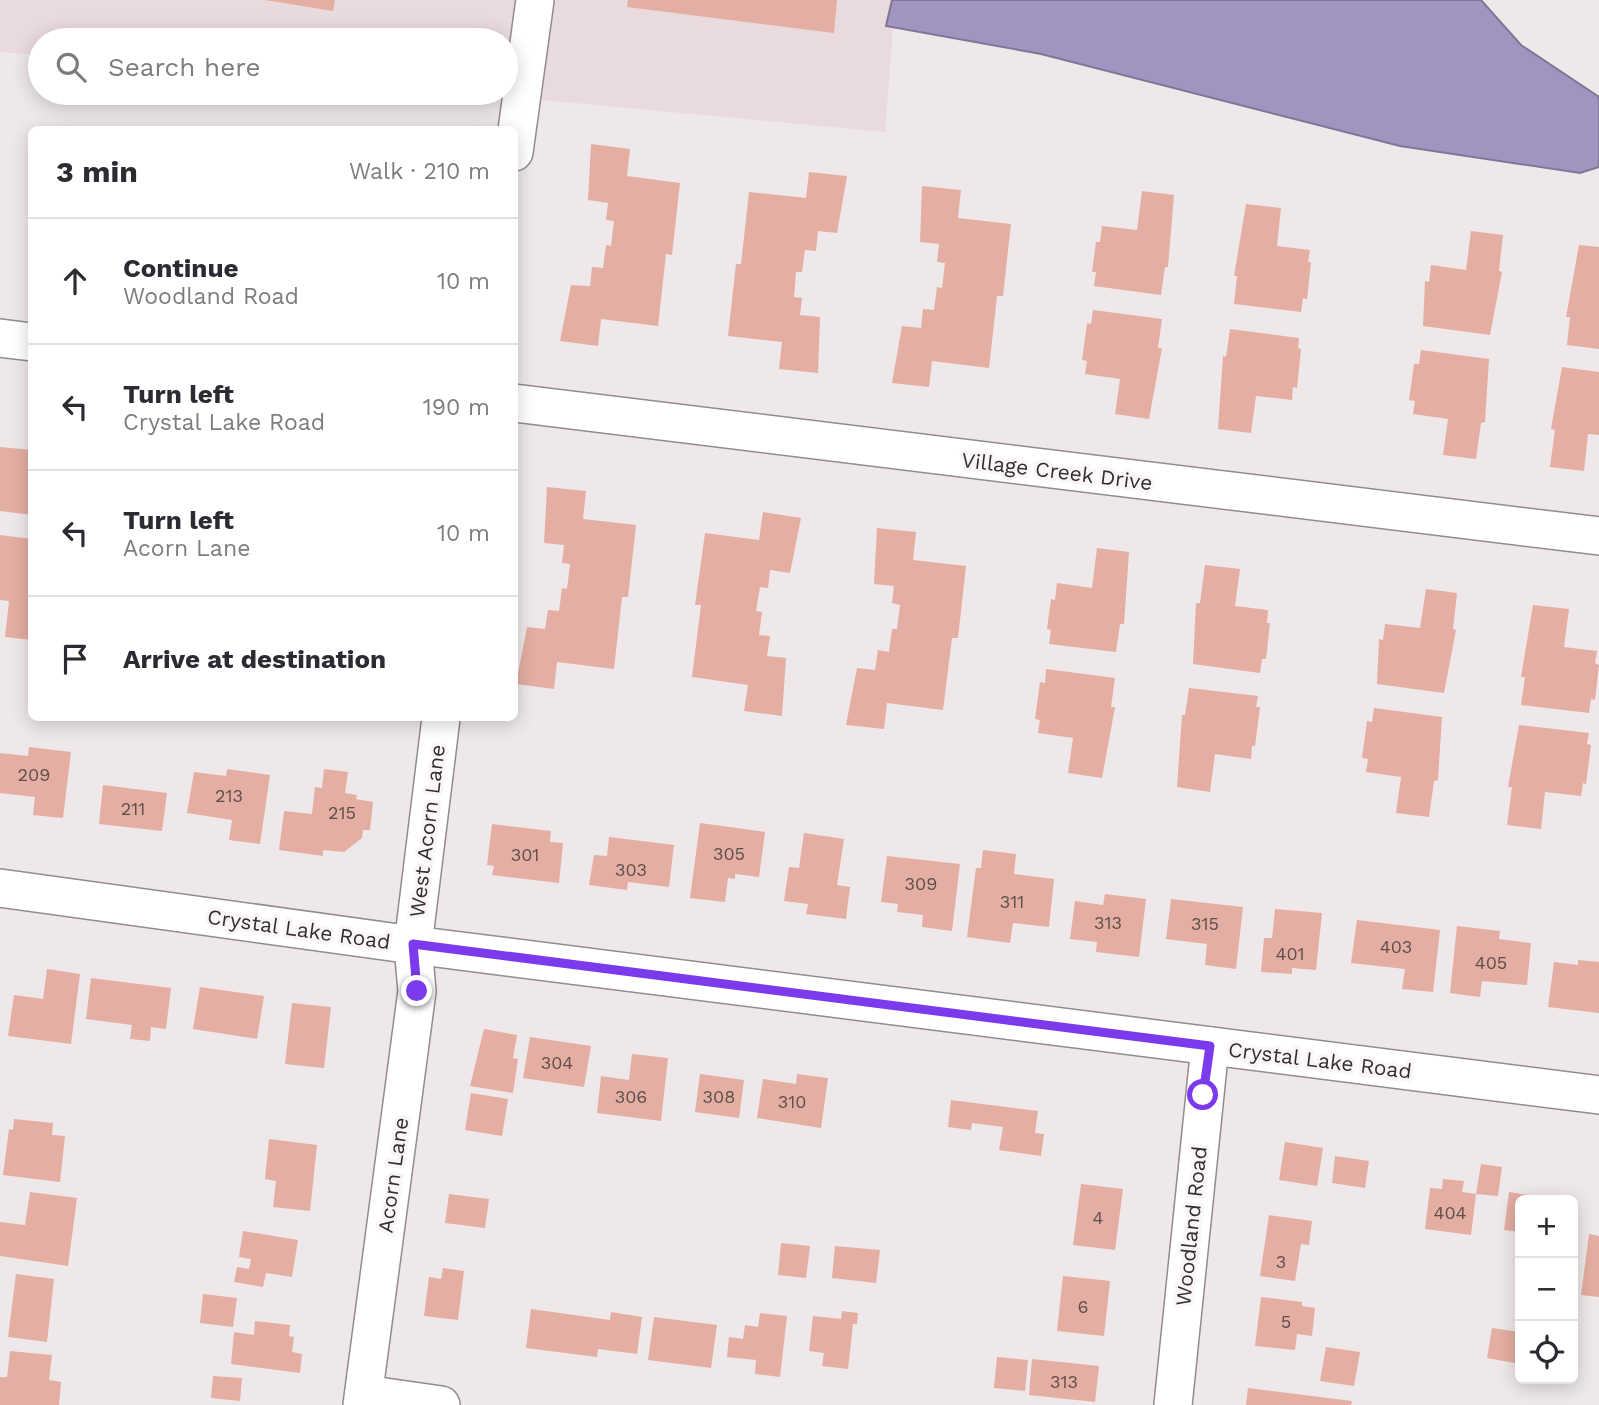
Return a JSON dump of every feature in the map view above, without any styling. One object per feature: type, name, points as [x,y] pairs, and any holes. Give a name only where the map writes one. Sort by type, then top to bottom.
[{"type":"street","points":[[518,126],[535,0]]},
{"type":"street","points":[[0,338],[28,342]]},
{"type":"street","name":"Village Creek Drive","points":[[518,403],[1599,536]]},
{"type":"street","name":"West Acorn Lane","points":[[413,944],[441,721]]},
{"type":"street","name":"Crystal Lake Road","points":[[0,888],[413,944],[1599,1095]]},
{"type":"street","name":"Acorn Lane","points":[[363,1400],[417,991],[413,944]]},
{"type":"street","name":"Woodland Road","points":[[1173,1405],[1210,1046]]},
{"type":"street","points":[[363,1400],[442,1405]]},
{"type":"shaded area","points":[[0,0],[895,0],[885,132],[518,98],[518,28],[28,28],[28,54],[0,52]]},
{"type":"shaded area","points":[[892,0],[1481,0],[1521,45],[1599,97],[1599,167],[1580,173],[1400,146],[1041,54],[886,26]]},
{"type":"building","points":[[265,0],[335,0],[333,11]]},
{"type":"building","points":[[628,0],[837,0],[834,33],[627,7]]},
{"type":"building","points":[[591,144],[630,149],[627,176],[680,183],[672,255],[666,254],[658,326],[601,319],[598,346],[560,341],[571,285],[590,286],[592,267],[603,268],[606,245],[611,246],[614,221],[606,220],[608,203],[588,200]]},
{"type":"building","points":[[809,172],[847,176],[837,233],[818,231],[816,251],[805,250],[802,272],[796,272],[794,297],[802,298],[800,315],[820,317],[818,373],[779,369],[782,342],[728,336],[736,264],[741,264],[749,192],[806,198]]},
{"type":"building","points":[[922,186],[961,190],[958,218],[1011,224],[1003,296],[997,296],[989,368],[932,361],[929,387],[892,383],[902,326],[921,328],[923,309],[934,310],[937,287],[942,288],[945,263],[937,262],[939,244],[920,242]]},
{"type":"building","points":[[1142,191],[1174,195],[1168,267],[1165,267],[1161,295],[1094,286],[1096,272],[1092,272],[1096,242],[1100,242],[1102,226],[1137,230]]},
{"type":"building","points":[[1246,204],[1281,208],[1277,246],[1310,250],[1307,299],[1303,298],[1301,312],[1234,304],[1237,276],[1234,276]]},
{"type":"building","points":[[1471,231],[1503,235],[1499,271],[1502,272],[1490,335],[1423,326],[1425,281],[1429,282],[1431,265],[1466,270]]},
{"type":"building","points":[[1579,245],[1599,247],[1599,349],[1567,345],[1570,317],[1566,317]]},
{"type":"building","points":[[1093,310],[1162,319],[1158,348],[1162,348],[1149,419],[1115,414],[1120,379],[1085,374],[1087,361],[1082,360],[1087,323],[1091,324]]},
{"type":"building","points":[[1230,329],[1299,338],[1298,348],[1301,349],[1297,388],[1293,387],[1292,400],[1256,396],[1251,433],[1218,429],[1223,356],[1226,357]]},
{"type":"building","points":[[1421,350],[1489,359],[1485,422],[1481,423],[1476,459],[1443,455],[1448,419],[1413,414],[1415,401],[1409,400],[1414,364],[1419,364]]},
{"type":"building","points":[[1562,367],[1599,372],[1599,435],[1588,434],[1584,471],[1550,467],[1555,430],[1551,429]]},
{"type":"building","points":[[0,447],[28,450],[28,514],[0,511]]},
{"type":"building","points":[[547,487],[586,491],[583,519],[636,525],[628,597],[622,597],[614,669],[557,662],[554,689],[518,684],[527,627],[545,629],[548,610],[559,611],[562,588],[567,589],[570,564],[562,563],[564,545],[544,543]]},
{"type":"building","points":[[763,512],[801,518],[790,573],[770,570],[768,588],[760,587],[756,611],[762,612],[759,635],[770,636],[767,656],[786,658],[782,716],[744,711],[748,685],[692,677],[701,605],[695,605],[705,533],[759,540]]},
{"type":"building","points":[[877,528],[916,532],[913,560],[966,566],[958,638],[952,638],[943,710],[887,703],[884,729],[846,725],[857,668],[875,670],[878,650],[889,652],[892,629],[897,629],[900,605],[892,603],[894,586],[874,584]]},
{"type":"building","points":[[0,535],[28,538],[28,640],[5,637],[9,601],[0,600]]},
{"type":"building","points":[[1097,548],[1129,552],[1124,624],[1120,624],[1116,652],[1049,644],[1051,630],[1047,629],[1051,599],[1055,600],[1057,583],[1092,588]]},
{"type":"building","points":[[1205,565],[1240,569],[1235,606],[1268,610],[1267,623],[1270,623],[1266,659],[1262,659],[1260,673],[1193,664],[1196,603],[1200,603]]},
{"type":"building","points":[[1426,589],[1457,593],[1453,629],[1456,630],[1444,693],[1377,684],[1379,639],[1383,640],[1385,624],[1420,628]]},
{"type":"building","points":[[1533,605],[1569,609],[1564,647],[1597,651],[1595,663],[1599,665],[1595,700],[1591,699],[1589,713],[1521,705],[1525,677],[1521,677]]},
{"type":"building","points":[[1046,669],[1115,678],[1111,707],[1115,707],[1102,778],[1068,773],[1073,738],[1038,733],[1040,720],[1035,719],[1040,682],[1045,683]]},
{"type":"building","points":[[1189,688],[1258,696],[1256,707],[1260,707],[1251,759],[1215,754],[1210,792],[1177,787],[1182,715],[1185,715]]},
{"type":"building","points":[[1374,708],[1442,717],[1438,780],[1434,781],[1429,817],[1396,813],[1401,777],[1366,772],[1368,759],[1362,758],[1367,721],[1372,722]]},
{"type":"building","points":[[1519,725],[1589,733],[1587,744],[1591,745],[1586,784],[1583,783],[1581,796],[1545,792],[1541,829],[1507,825],[1512,787],[1508,787]]},
{"type":"building","points":[[29,747],[71,752],[63,818],[33,815],[35,797],[0,793],[0,753],[28,756]]},
{"type":"building","points":[[227,769],[270,775],[260,844],[229,840],[232,820],[187,813],[194,772],[226,776]]},
{"type":"building","points":[[324,769],[348,772],[345,793],[357,795],[356,799],[373,802],[370,830],[363,830],[362,838],[344,852],[323,850],[323,856],[279,850],[284,811],[312,814],[315,787],[322,788]]},
{"type":"building","points":[[103,785],[167,793],[162,831],[99,824]]},
{"type":"building","points":[[700,823],[765,832],[759,877],[735,874],[735,879],[728,878],[725,902],[690,898]]},
{"type":"building","points":[[492,824],[551,831],[550,842],[563,843],[559,883],[492,875],[494,866],[487,865]]},
{"type":"building","points":[[804,833],[844,839],[837,885],[850,887],[846,919],[806,914],[808,904],[784,901],[789,867],[799,868]]},
{"type":"building","points":[[609,837],[674,845],[669,887],[628,882],[627,890],[589,885],[594,855],[607,856]]},
{"type":"building","points":[[983,850],[1016,854],[1014,874],[1054,879],[1049,927],[1013,923],[1010,943],[967,937],[976,868],[981,868]]},
{"type":"building","points":[[887,856],[960,864],[952,931],[922,927],[923,915],[897,912],[898,904],[881,902]]},
{"type":"building","points":[[1105,894],[1146,899],[1139,957],[1096,952],[1097,942],[1070,939],[1075,901],[1103,905]]},
{"type":"building","points":[[1171,899],[1243,907],[1236,969],[1205,965],[1207,944],[1166,939]]},
{"type":"building","points":[[1275,909],[1322,913],[1316,970],[1292,968],[1292,974],[1261,972],[1264,938],[1272,938]]},
{"type":"building","points":[[1357,920],[1440,930],[1433,992],[1402,989],[1405,969],[1351,963]]},
{"type":"building","points":[[1457,926],[1500,931],[1499,939],[1531,943],[1527,985],[1482,981],[1480,997],[1450,993]]},
{"type":"building","points":[[1578,960],[1599,962],[1599,1013],[1548,1007],[1554,962],[1578,965]]},
{"type":"building","points":[[47,969],[80,974],[71,1044],[8,1036],[14,995],[43,999]]},
{"type":"building","points":[[91,978],[171,988],[166,1029],[151,1027],[150,1041],[130,1039],[132,1025],[86,1019]]},
{"type":"building","points":[[200,987],[264,996],[257,1039],[193,1029]]},
{"type":"building","points":[[292,1003],[331,1007],[324,1068],[285,1064]]},
{"type":"building","points":[[484,1029],[517,1035],[513,1058],[518,1059],[513,1093],[470,1086]]},
{"type":"building","points":[[530,1037],[591,1046],[584,1087],[523,1078]]},
{"type":"building","points":[[632,1054],[668,1058],[661,1121],[597,1113],[601,1076],[629,1080]]},
{"type":"building","points":[[700,1074],[744,1080],[739,1118],[695,1112]]},
{"type":"building","points":[[797,1074],[828,1078],[821,1128],[757,1118],[763,1079],[796,1084]]},
{"type":"building","points":[[471,1093],[508,1099],[502,1136],[465,1130]]},
{"type":"building","points":[[951,1100],[1038,1111],[1035,1133],[1044,1134],[1041,1156],[999,1150],[1003,1127],[972,1123],[971,1130],[948,1127]]},
{"type":"building","points":[[14,1119],[53,1123],[52,1135],[65,1136],[60,1182],[3,1175],[9,1129],[13,1130]]},
{"type":"building","points":[[269,1139],[317,1145],[310,1211],[273,1207],[276,1181],[265,1179]]},
{"type":"building","points":[[1285,1142],[1323,1148],[1317,1186],[1279,1180]]},
{"type":"building","points":[[1335,1156],[1369,1161],[1365,1188],[1332,1183]]},
{"type":"building","points":[[1481,1164],[1502,1167],[1498,1196],[1476,1194]]},
{"type":"building","points":[[1443,1179],[1464,1181],[1462,1192],[1476,1194],[1471,1235],[1425,1229],[1430,1188],[1442,1189]]},
{"type":"building","points":[[1081,1184],[1123,1189],[1115,1250],[1073,1245]]},
{"type":"building","points":[[30,1192],[77,1198],[68,1266],[0,1256],[0,1222],[25,1225]]},
{"type":"building","points":[[1509,1192],[1528,1195],[1515,1195],[1515,1231],[1504,1230]]},
{"type":"building","points":[[449,1194],[489,1199],[485,1228],[445,1223]]},
{"type":"building","points":[[1269,1215],[1312,1221],[1309,1245],[1301,1244],[1295,1281],[1260,1276]]},
{"type":"building","points":[[243,1231],[298,1240],[292,1277],[266,1273],[263,1287],[234,1282],[237,1267],[249,1269],[251,1259],[239,1257]]},
{"type":"building","points":[[1589,1234],[1599,1236],[1599,1297],[1581,1295]]},
{"type":"building","points":[[781,1243],[810,1246],[806,1278],[778,1275]]},
{"type":"building","points":[[835,1246],[880,1250],[876,1283],[832,1278]]},
{"type":"building","points":[[443,1268],[464,1271],[458,1320],[424,1316],[429,1277],[441,1279]]},
{"type":"building","points":[[16,1274],[54,1279],[47,1342],[8,1337]]},
{"type":"building","points":[[1063,1276],[1110,1281],[1104,1336],[1057,1331]]},
{"type":"building","points":[[203,1294],[237,1298],[233,1327],[200,1323]]},
{"type":"building","points":[[1261,1297],[1302,1302],[1302,1306],[1315,1308],[1312,1336],[1297,1334],[1295,1350],[1255,1346]]},
{"type":"building","points":[[531,1309],[610,1320],[611,1312],[642,1317],[637,1354],[598,1349],[597,1357],[526,1348]]},
{"type":"building","points":[[842,1311],[858,1313],[857,1324],[853,1324],[848,1369],[822,1366],[824,1353],[809,1351],[813,1316],[841,1319]]},
{"type":"building","points":[[760,1313],[787,1316],[780,1377],[755,1374],[756,1360],[727,1357],[729,1337],[743,1339],[745,1325],[758,1327]]},
{"type":"building","points":[[654,1317],[717,1325],[711,1368],[648,1360]]},
{"type":"building","points":[[255,1321],[290,1325],[289,1336],[294,1337],[292,1352],[302,1354],[300,1373],[231,1364],[234,1332],[254,1335]]},
{"type":"building","points":[[1492,1328],[1515,1331],[1515,1363],[1487,1358]]},
{"type":"building","points":[[1326,1347],[1360,1352],[1354,1386],[1320,1381]]},
{"type":"building","points":[[10,1351],[52,1355],[49,1380],[61,1382],[59,1405],[0,1405],[0,1377],[7,1377]]},
{"type":"building","points":[[997,1357],[1028,1360],[1025,1391],[994,1388]]},
{"type":"building","points":[[1032,1359],[1099,1366],[1095,1402],[1029,1395]]},
{"type":"building","points":[[213,1376],[242,1378],[240,1401],[211,1398]]},
{"type":"building","points":[[1248,1388],[1352,1401],[1351,1405],[1246,1405]]},
{"type":"route","points":[[417,991],[413,944],[1210,1046],[1203,1095]]}]
